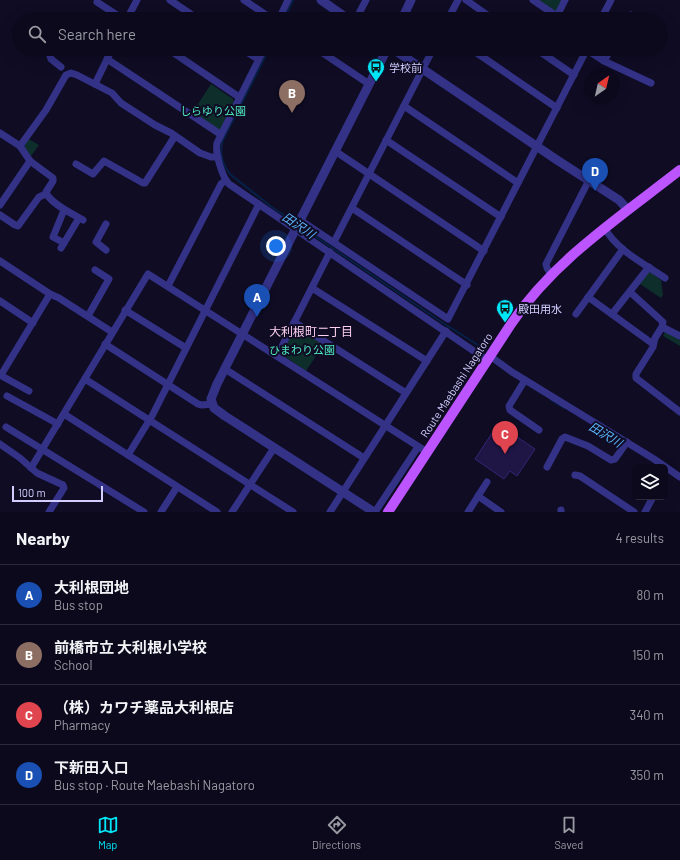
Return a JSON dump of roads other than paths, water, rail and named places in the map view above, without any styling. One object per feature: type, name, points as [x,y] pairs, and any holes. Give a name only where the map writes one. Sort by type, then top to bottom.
[{"type":"main road","name":"Route Maebashi Nagatoro","points":[[388,512],[527,301],[551,274],[605,228],[680,170]]},
{"type":"street","points":[[131,12],[137,0]]},
{"type":"street","points":[[170,0],[188,12]]},
{"type":"street","points":[[244,0],[262,12]]},
{"type":"street","points":[[282,12],[288,0]]},
{"type":"street","points":[[321,0],[338,12]]},
{"type":"street","points":[[360,12],[366,0]]},
{"type":"street","points":[[405,12],[411,0]]},
{"type":"street","points":[[452,12],[458,0]]},
{"type":"street","points":[[466,0],[483,12]]},
{"type":"street","points":[[533,0],[550,12]]},
{"type":"street","points":[[561,12],[565,0]]},
{"type":"street","points":[[605,12],[611,0]]},
{"type":"street","points":[[97,2],[112,12]]},
{"type":"street","points":[[50,56],[51,59],[61,67]]},
{"type":"street","points":[[95,84],[108,56]]},
{"type":"street","points":[[178,56],[239,97]]},
{"type":"street","points":[[253,56],[258,59]]},
{"type":"street","points":[[260,56],[220,134],[216,146],[218,157],[226,180],[229,184],[446,331],[626,442],[657,464]]},
{"type":"street","points":[[327,56],[369,84]]},
{"type":"street","points":[[383,56],[242,334],[213,392],[211,399],[212,404],[218,412],[375,512],[418,446]]},
{"type":"street","points":[[403,56],[619,200],[628,210]]},
{"type":"street","points":[[334,242],[430,56]]},
{"type":"street","points":[[481,56],[557,108]]},
{"type":"street","points":[[546,56],[574,75]]},
{"type":"street","points":[[300,220],[448,319],[584,56]]},
{"type":"street","points":[[596,56],[651,83]]},
{"type":"street","points":[[604,61],[607,56]]},
{"type":"street","points":[[107,59],[220,134]]},
{"type":"street","points":[[20,146],[46,110],[66,75],[71,74],[77,75],[112,92],[121,103],[200,153],[211,157],[218,157]]},
{"type":"street","points":[[404,106],[518,183]]},
{"type":"street","points":[[0,133],[20,146],[30,162],[53,178],[53,181],[46,194],[39,197],[18,226],[0,215]]},
{"type":"street","points":[[146,183],[175,136]]},
{"type":"street","points":[[386,140],[501,217]]},
{"type":"street","points":[[335,151],[484,251]]},
{"type":"street","points":[[76,164],[93,174],[104,161],[152,187]]},
{"type":"street","points":[[0,205],[30,162]]},
{"type":"street","points":[[168,286],[221,184],[226,180]]},
{"type":"street","points":[[551,274],[546,268],[546,264],[589,180]]},
{"type":"street","points":[[46,194],[64,210],[81,219],[62,245],[53,237],[64,210]]},
{"type":"street","points":[[128,455],[149,420],[259,204]]},
{"type":"street","points":[[352,208],[466,285]]},
{"type":"street","points":[[106,224],[96,242],[106,250]]},
{"type":"street","points":[[605,228],[609,236],[623,249],[665,278]]},
{"type":"street","points":[[576,314],[623,249]]},
{"type":"street","points":[[277,356],[330,252]]},
{"type":"street","points":[[0,261],[112,332]]},
{"type":"street","points":[[612,314],[649,267]]},
{"type":"street","points":[[88,316],[109,279],[94,270]]},
{"type":"street","points":[[31,468],[104,344],[148,274],[427,452]]},
{"type":"street","points":[[386,290],[392,281]]},
{"type":"street","points":[[312,288],[427,361]]},
{"type":"street","points":[[630,292],[663,322],[662,327],[636,374],[636,378],[678,410],[680,401]]},
{"type":"street","points":[[29,391],[0,375],[50,294]]},
{"type":"street","points":[[588,297],[653,344]]},
{"type":"street","points":[[0,301],[33,323]]},
{"type":"street","points":[[125,310],[186,348]]},
{"type":"street","points":[[294,322],[406,393]]},
{"type":"street","points":[[662,327],[679,332]]},
{"type":"street","points":[[330,512],[446,331]]},
{"type":"street","points":[[104,344],[198,404],[212,404]]},
{"type":"street","points":[[225,369],[364,458]]},
{"type":"street","points":[[84,379],[293,512]]},
{"type":"street","points":[[525,380],[509,406],[510,410],[539,430]]},
{"type":"street","points":[[7,396],[58,424]]},
{"type":"street","points":[[64,414],[217,512]]},
{"type":"street","points":[[6,427],[144,512]]},
{"type":"street","points":[[547,467],[562,439],[565,437],[588,446],[611,460],[615,459],[626,442]]},
{"type":"street","points":[[0,444],[20,458],[41,476],[64,486],[49,512]]},
{"type":"street","points":[[232,512],[274,448]]},
{"type":"street","points":[[668,471],[680,477]]},
{"type":"street","points":[[575,475],[580,476],[634,512]]},
{"type":"street","points":[[468,512],[487,482]]},
{"type":"street","points":[[162,512],[177,487]]},
{"type":"street","points":[[478,496],[501,512]]},
{"type":"street","points":[[645,512],[651,500]]},
{"type":"waterway","name":"田沢川","points":[[287,12],[293,0]]},
{"type":"waterway","name":"田沢川","points":[[265,56],[223,140],[221,154],[223,163],[231,175],[273,208],[296,223]]},
{"type":"waterway","name":"田沢川","points":[[300,226],[443,323],[486,350]]},
{"type":"waterway","name":"田沢川","points":[[551,400],[564,408]]},
{"type":"place","name":"学校前","points":[[376,82]]},
{"type":"place","name":"前橋市立 大利根小学校","points":[[292,113]]},
{"type":"place","name":"下新田入口","points":[[595,191]]},
{"type":"place","name":"大利根団地","points":[[257,317]]},
{"type":"place","name":"殿田用水","points":[[505,323]]},
{"type":"place","name":"（株）カワチ薬品大利根店","points":[[505,454]]},
{"type":"district","name":"大利根町二丁目","points":[[311,331]]},
{"type":"park label","name":"しらゆり公園","points":[[213,110]]},
{"type":"park label","name":"ひまわり公園","points":[[302,349]]}]
